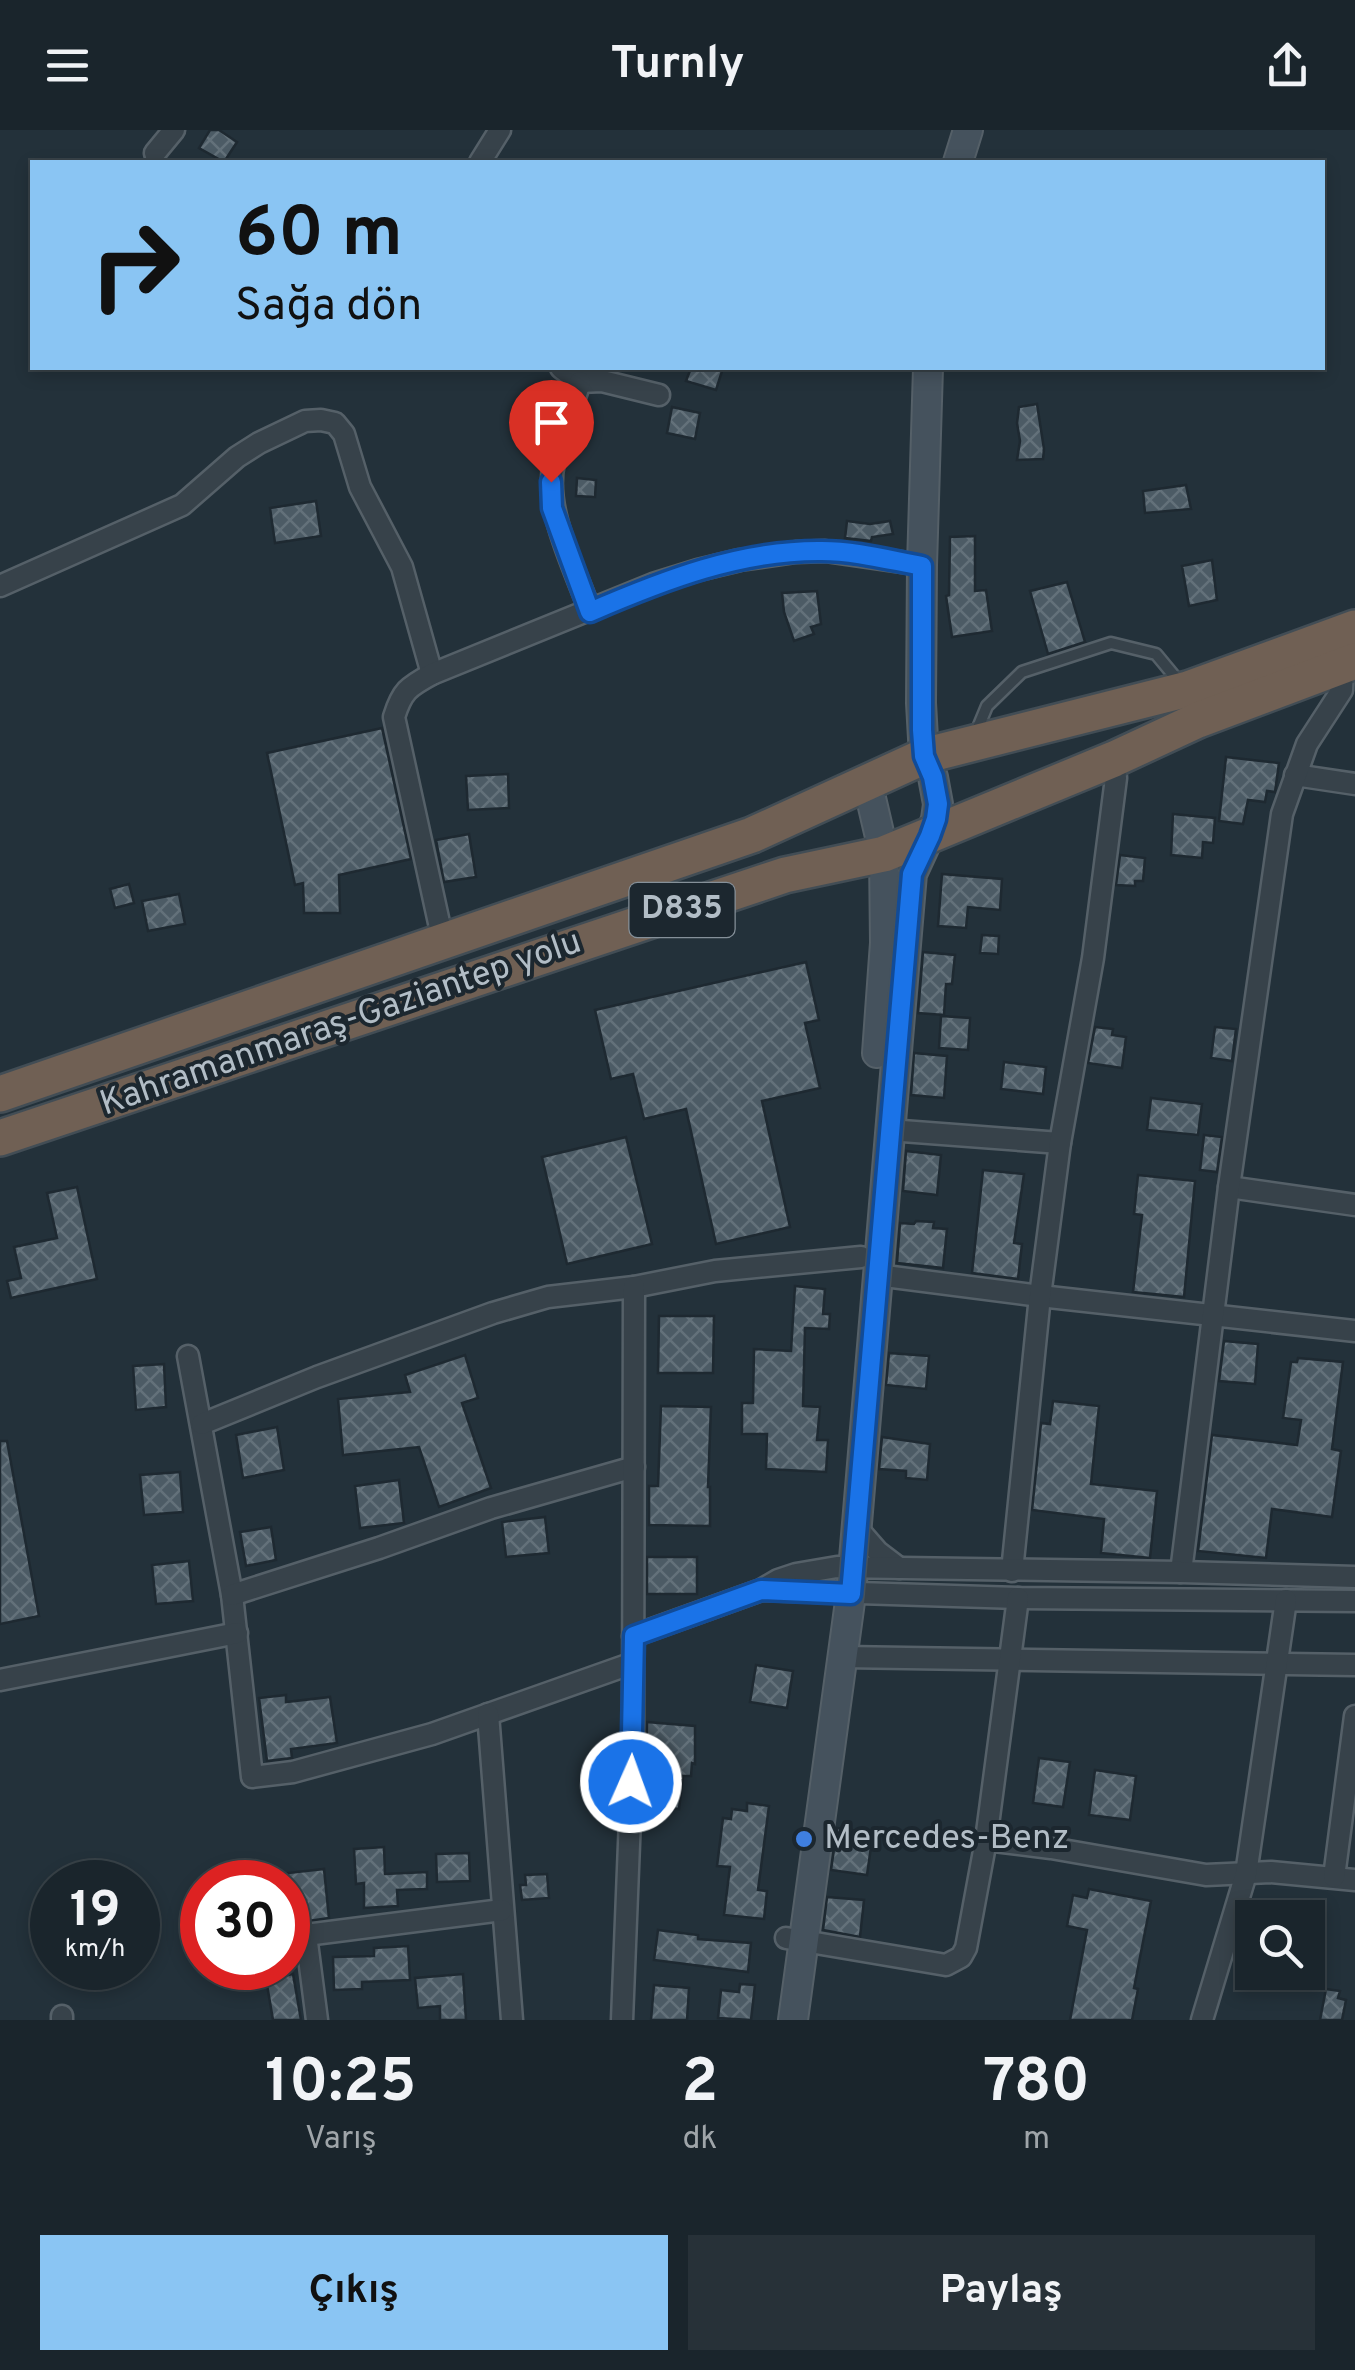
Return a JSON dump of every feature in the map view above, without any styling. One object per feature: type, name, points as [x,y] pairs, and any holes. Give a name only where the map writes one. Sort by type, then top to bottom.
[{"type":"highway","name":"Kahramanmaraş-Gaziantep yolu","points":[[0,1138],[786,875],[884,854],[1114,759],[1192,705],[1355,628]]},
{"type":"highway","name":"Kahramanmaraş-Gaziantep yolu","points":[[0,1094],[752,835],[924,756],[971,744],[1192,705],[1349,663]]},
{"type":"street","points":[[155,152],[174,130]]},
{"type":"street","points":[[481,160],[500,130]]},
{"type":"street","points":[[959,160],[968,130]]},
{"type":"street","points":[[564,370],[580,382],[602,381],[659,395]]},
{"type":"street","points":[[793,2020],[796,1939],[844,1580],[884,1087],[912,874],[936,819],[937,792],[924,756],[921,704],[928,370]]},
{"type":"street","points":[[580,382],[554,464],[552,508],[590,612]]},
{"type":"street","points":[[0,586],[182,505],[258,443],[305,421],[321,420],[335,423],[344,434],[360,487],[402,566],[432,674]]},
{"type":"street","points":[[443,941],[394,718],[407,688],[432,674],[653,584],[740,560],[825,551],[922,566]]},
{"type":"street","points":[[1181,1572],[1282,814],[1307,744],[1342,690],[1349,663]]},
{"type":"street","points":[[1012,1571],[1040,1296],[1060,1142],[1093,958],[1116,778],[1114,759]]},
{"type":"street","points":[[1295,775],[1355,784]]},
{"type":"street","points":[[775,2020],[796,1939],[843,1658],[844,1580],[856,1528],[869,1266],[889,1130],[884,1087],[884,854],[867,781]]},
{"type":"street","points":[[889,1130],[1060,1142]]},
{"type":"street","points":[[1230,1188],[1355,1205]]},
{"type":"street","points":[[202,1424],[316,1377],[492,1313],[548,1298],[715,1271],[869,1266],[1040,1296],[1355,1331]]},
{"type":"street","points":[[622,2020],[633,1743],[634,1286]]},
{"type":"street","points":[[188,1356],[232,1594],[252,1778],[292,1772],[432,1734],[633,1663]]},
{"type":"street","points":[[232,1594],[491,1508],[634,1467]]},
{"type":"street","points":[[856,1528],[899,1568]]},
{"type":"street","points":[[844,1580],[899,1568],[1355,1574]]},
{"type":"street","points":[[634,1636],[796,1574],[1018,1598],[1355,1602]]},
{"type":"street","points":[[796,1939],[946,1964],[954,1962],[966,1948],[986,1840],[1018,1598]]},
{"type":"street","points":[[1202,2020],[1246,1874],[1286,1600]]},
{"type":"street","points":[[0,1680],[236,1633]]},
{"type":"street","points":[[843,1658],[1355,1665]]},
{"type":"street","points":[[488,1714],[512,2020]]},
{"type":"street","points":[[986,1840],[1206,1875],[1271,1872],[1345,1878],[1355,1716]]},
{"type":"street","points":[[317,2020],[306,1935],[502,1910]]},
{"type":"lane","points":[[971,744],[987,706],[1022,672],[1112,642],[1156,654],[1192,705]]},
{"type":"building","points":[[210,130],[219,130],[237,142],[225,160],[199,148]]},
{"type":"building","points":[[690,370],[722,370],[716,390],[686,381]]},
{"type":"building","points":[[1037,404],[1043,459],[1017,460],[1019,407]]},
{"type":"building","points":[[672,407],[700,413],[695,439],[667,433]]},
{"type":"building","points":[[577,478],[596,480],[595,497],[576,496]]},
{"type":"building","points":[[1186,485],[1191,509],[1145,513],[1143,491]]},
{"type":"building","points":[[316,501],[321,536],[275,543],[270,508]]},
{"type":"building","points":[[847,521],[890,521],[893,534],[872,537],[871,541],[845,538]]},
{"type":"building","points":[[975,536],[975,591],[986,590],[992,631],[952,637],[946,596],[950,537]]},
{"type":"building","points":[[1212,560],[1217,600],[1189,606],[1182,566]]},
{"type":"building","points":[[1067,582],[1085,642],[1048,654],[1030,591]]},
{"type":"building","points":[[817,591],[821,624],[811,627],[814,634],[794,641],[782,593]]},
{"type":"building","points":[[382,728],[411,859],[339,875],[340,913],[304,913],[303,883],[295,885],[267,753]]},
{"type":"building","points":[[1226,757],[1279,763],[1275,792],[1267,791],[1265,802],[1248,800],[1243,824],[1219,821]]},
{"type":"building","points":[[508,774],[509,808],[468,810],[466,776]]},
{"type":"building","points":[[1173,814],[1215,818],[1213,843],[1203,842],[1202,858],[1171,855]]},
{"type":"building","points":[[469,834],[476,877],[444,882],[436,840]]},
{"type":"building","points":[[1120,855],[1145,858],[1143,881],[1135,881],[1135,886],[1116,885]]},
{"type":"building","points":[[942,874],[1002,879],[1000,910],[968,907],[966,928],[938,926]]},
{"type":"building","points":[[129,884],[134,903],[115,908],[110,889]]},
{"type":"building","points":[[179,894],[185,924],[148,931],[142,901]]},
{"type":"building","points":[[982,935],[999,936],[998,954],[980,953]]},
{"type":"building","points":[[923,952],[955,955],[952,984],[946,984],[944,1015],[918,1013]]},
{"type":"building","points":[[806,962],[819,1020],[805,1023],[820,1088],[762,1101],[790,1227],[716,1244],[686,1109],[644,1119],[633,1074],[611,1079],[595,1010]]},
{"type":"building","points":[[941,1016],[970,1018],[968,1050],[939,1048]]},
{"type":"building","points":[[1095,1027],[1113,1029],[1112,1035],[1126,1037],[1122,1068],[1088,1063]]},
{"type":"building","points":[[1215,1027],[1236,1029],[1232,1061],[1211,1058]]},
{"type":"building","points":[[914,1053],[947,1056],[944,1098],[911,1095]]},
{"type":"building","points":[[1004,1062],[1046,1067],[1043,1094],[1001,1089]]},
{"type":"building","points":[[1151,1098],[1202,1104],[1198,1135],[1147,1130]]},
{"type":"building","points":[[1204,1135],[1222,1137],[1217,1172],[1200,1170]]},
{"type":"building","points":[[626,1137],[652,1244],[567,1264],[542,1157]]},
{"type":"building","points":[[906,1151],[941,1155],[937,1195],[903,1191]]},
{"type":"building","points":[[983,1170],[1024,1174],[1014,1243],[1022,1244],[1018,1279],[972,1273]]},
{"type":"building","points":[[1138,1175],[1195,1181],[1184,1297],[1133,1292],[1142,1215],[1134,1214]]},
{"type":"building","points":[[77,1187],[97,1279],[11,1298],[7,1281],[21,1278],[14,1247],[57,1238],[47,1193]]},
{"type":"building","points":[[934,1222],[933,1228],[947,1229],[943,1268],[897,1263],[900,1223]]},
{"type":"building","points":[[795,1286],[825,1289],[823,1314],[830,1314],[829,1329],[805,1328],[803,1406],[820,1407],[817,1440],[828,1440],[826,1472],[766,1469],[767,1434],[742,1434],[742,1403],[753,1403],[754,1349],[791,1351]]},
{"type":"building","points":[[659,1316],[714,1316],[713,1373],[658,1373]]},
{"type":"building","points":[[1224,1341],[1258,1344],[1255,1384],[1219,1381]]},
{"type":"building","points":[[889,1353],[929,1356],[926,1389],[886,1385]]},
{"type":"building","points":[[465,1355],[478,1398],[462,1403],[491,1488],[439,1507],[419,1447],[343,1455],[338,1399],[410,1392],[405,1375]]},
{"type":"building","points":[[1298,1358],[1343,1362],[1332,1449],[1341,1451],[1332,1517],[1272,1509],[1266,1558],[1198,1551],[1212,1435],[1297,1445],[1301,1420],[1283,1418],[1291,1362]]},
{"type":"building","points":[[164,1364],[166,1407],[136,1410],[133,1366]]},
{"type":"building","points":[[1053,1401],[1099,1406],[1091,1484],[1157,1491],[1150,1558],[1101,1553],[1104,1519],[1032,1510],[1041,1423],[1050,1424]]},
{"type":"building","points":[[661,1406],[711,1407],[710,1526],[649,1525],[649,1486],[658,1486]]},
{"type":"building","points":[[277,1427],[284,1470],[243,1478],[236,1435]]},
{"type":"building","points":[[882,1437],[930,1444],[927,1480],[906,1478],[906,1471],[879,1469]]},
{"type":"building","points":[[0,1441],[7,1441],[39,1616],[0,1624]]},
{"type":"building","points":[[180,1472],[183,1512],[144,1515],[140,1475]]},
{"type":"building","points":[[399,1480],[404,1523],[360,1528],[355,1486]]},
{"type":"building","points":[[545,1517],[549,1553],[506,1557],[502,1522]]},
{"type":"building","points":[[271,1527],[276,1560],[246,1566],[240,1532]]},
{"type":"building","points":[[647,1557],[697,1557],[697,1594],[647,1594]]},
{"type":"building","points":[[189,1561],[193,1601],[156,1604],[152,1565]]},
{"type":"building","points":[[756,1665],[793,1671],[787,1708],[750,1702]]},
{"type":"building","points":[[286,1695],[286,1702],[330,1697],[337,1743],[291,1749],[292,1758],[267,1761],[259,1698]]},
{"type":"building","points":[[647,1722],[695,1726],[695,1764],[692,1763],[691,1776],[683,1776],[679,1809],[644,1805]]},
{"type":"building","points":[[1039,1758],[1070,1762],[1063,1807],[1033,1803]]},
{"type":"building","points":[[1095,1770],[1136,1776],[1130,1820],[1089,1815]]},
{"type":"building","points":[[747,1803],[769,1806],[758,1890],[767,1891],[764,1919],[724,1915],[730,1867],[717,1866],[723,1818],[731,1819],[732,1809],[747,1811]]},
{"type":"building","points":[[837,1828],[873,1833],[867,1875],[831,1870]]},
{"type":"building","points":[[384,1847],[385,1874],[427,1872],[427,1889],[397,1890],[398,1906],[364,1908],[364,1883],[356,1884],[354,1849]]},
{"type":"building","points":[[469,1853],[470,1881],[437,1882],[436,1854]]},
{"type":"building","points":[[324,1869],[329,1918],[310,1921],[310,1871]]},
{"type":"building","points":[[547,1874],[549,1898],[522,1900],[520,1885],[526,1885],[525,1875]]},
{"type":"building","points":[[1089,1889],[1151,1901],[1134,1988],[1138,1989],[1132,2020],[1070,2020],[1087,1930],[1067,1926],[1073,1895],[1087,1898]]},
{"type":"building","points":[[827,1897],[864,1900],[860,1937],[823,1930]]},
{"type":"building","points":[[658,1930],[698,1935],[698,1939],[751,1943],[748,1972],[654,1960]]},
{"type":"building","points":[[408,1946],[410,1980],[362,1982],[362,1989],[334,1990],[333,1957],[374,1956],[374,1948]]},
{"type":"building","points":[[463,1974],[466,2020],[440,2020],[440,2006],[418,2008],[415,1978]]},
{"type":"building","points":[[740,1984],[755,1985],[751,2020],[718,2018],[721,1990],[739,1992]]},
{"type":"building","points":[[654,1985],[689,1988],[687,2020],[651,2020]]},
{"type":"building","points":[[1326,1989],[1340,1991],[1338,1998],[1346,2000],[1342,2020],[1320,2020]]},
{"type":"building","points":[[268,1990],[296,1990],[301,2020],[273,2020]]},
{"type":"place","name":"Mercedes-Benz","points":[[804,1839]]},
{"type":"route","points":[[551,482],[552,508],[590,612],[653,584],[698,570],[796,552],[861,554],[922,566],[922,730],[924,756],[938,804],[930,836],[912,874],[851,1594],[761,1590],[634,1636],[631,1782]]}]
